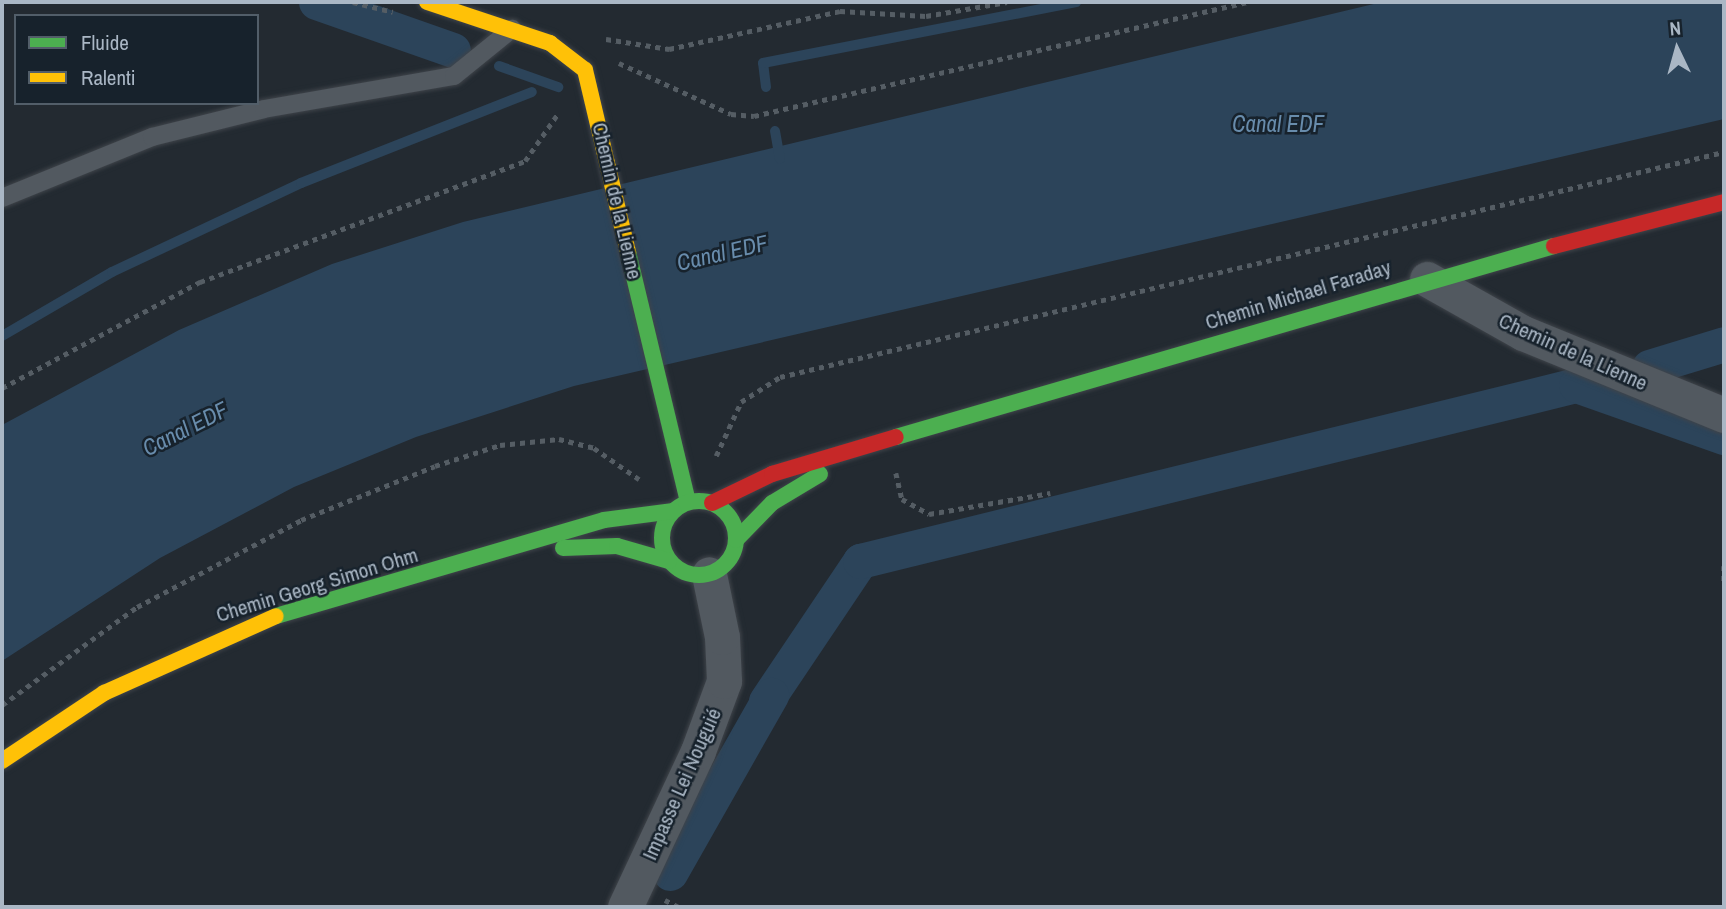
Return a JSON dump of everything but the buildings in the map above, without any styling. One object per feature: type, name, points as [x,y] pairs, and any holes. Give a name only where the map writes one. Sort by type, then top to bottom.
[{"type":"main road","points":[[427,2],[512,29],[563,49],[580,62]]},
{"type":"main road","name":"Chemin de la Lienne","points":[[580,62],[592,93],[673,449],[700,502]]},
{"type":"main road","name":"Chemin Michael Faraday","points":[[700,502],[772,474],[888,442],[1427,278],[1724,202]]},
{"type":"main road","name":"Chemin Michael Faraday","points":[[736,540],[792,489],[888,442]]},
{"type":"main road","points":[[700,502],[730,518],[736,540],[728,561],[709,574],[687,574],[669,561],[662,529],[673,511],[700,502]]},
{"type":"main road","name":"Chemin Georg Simon Ohm","points":[[2,761],[104,693],[212,640],[615,518],[673,511]]},
{"type":"main road","name":"Chemin Georg Simon Ohm","points":[[467,561],[597,544],[669,561]]},
{"type":"street","name":"Chemin de la Lienne","points":[[1427,278],[1522,333],[1724,415]]},
{"type":"street","name":"Impasse Lei Nouguié","points":[[625,907],[703,741],[724,681],[723,636],[709,574]]},
{"type":"lane","points":[[2,198],[152,137],[264,108],[454,76],[512,29]]},
{"type":"path","points":[[600,37],[653,50],[713,43],[840,11],[926,16],[1007,2]]},
{"type":"path","points":[[2,388],[200,282],[439,193],[471,184],[525,161],[552,125],[580,62],[627,64],[731,114],[754,116],[1247,2]]},
{"type":"path","points":[[700,502],[741,402],[780,377],[1724,152]]},
{"type":"path","points":[[2,705],[137,607],[302,520],[500,445],[539,438],[594,447],[624,464],[673,511]]},
{"type":"path","points":[[888,442],[902,499],[919,513],[945,514],[1050,493]]},
{"type":"path","points":[[1724,566],[1724,584]]},
{"type":"water","name":"Canal EDF","points":[[1382,2],[1724,2],[1724,119],[574,386],[416,437],[294,487],[160,558],[2,661],[2,425],[179,330],[332,264],[463,222]]},
{"type":"waterway","points":[[316,2],[453,50]]},
{"type":"waterway","points":[[766,87],[763,63],[1076,2]]},
{"type":"waterway","points":[[499,66],[558,87]]},
{"type":"waterway","points":[[2,336],[112,272],[301,183],[532,92]]},
{"type":"waterway","points":[[775,131],[780,159]]},
{"type":"waterway","points":[[1649,367],[1724,344]]},
{"type":"waterway","points":[[766,701],[860,561],[1576,385],[1724,437]]},
{"type":"waterway","points":[[670,873],[771,695]]},
{"type":"traffic: fast","points":[[896,437],[1554,246]]},
{"type":"traffic: fast","points":[[628,252],[688,502]]},
{"type":"traffic: fast","points":[[736,540],[772,503],[820,474]]},
{"type":"traffic: fast","points":[[692,501],[706,501],[720,507],[730,517],[736,538],[734,552],[720,569],[706,575],[692,575],[678,569],[668,559],[662,545],[662,531],[668,517],[678,507],[692,501]]},
{"type":"traffic: fast","points":[[276,616],[604,520],[673,511]]},
{"type":"traffic: fast","points":[[563,548],[617,546],[669,561]]},
{"type":"traffic: slow","points":[[427,2],[550,43],[585,70],[628,252]]},
{"type":"traffic: slow","points":[[2,761],[104,693],[276,616]]},
{"type":"traffic: jam","points":[[1554,246],[1724,202]]},
{"type":"traffic: jam","points":[[712,503],[772,474],[896,437]]}]
